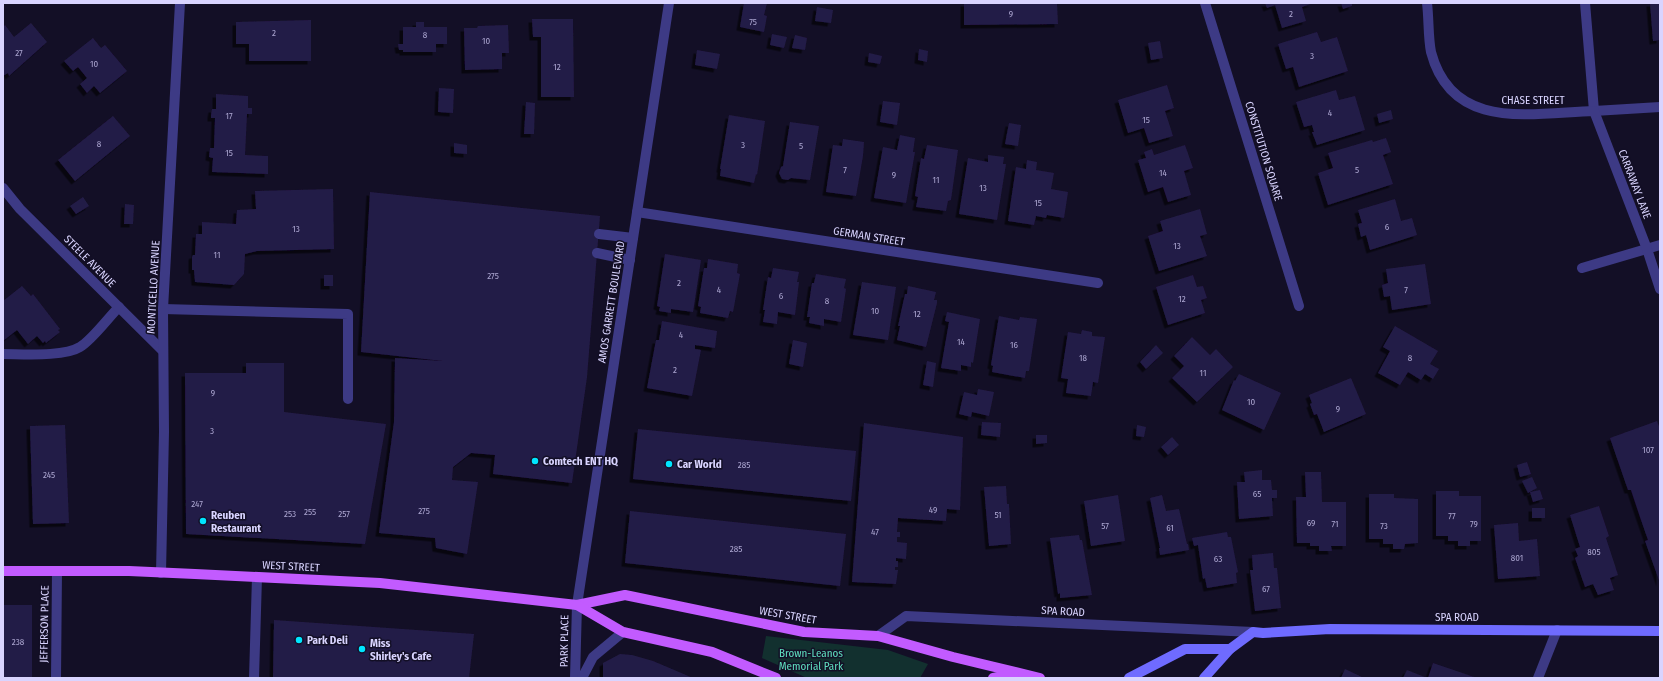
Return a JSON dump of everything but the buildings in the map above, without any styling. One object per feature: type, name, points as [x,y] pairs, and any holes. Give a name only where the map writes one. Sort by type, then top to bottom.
[{"type":"main road","name":"WEST STREET","points":[[3,571],[161,573],[380,583],[577,605],[624,595],[804,632],[878,636],[952,657],[1040,678]]},
{"type":"main road","name":"WEST STREET","points":[[577,605],[623,632],[712,652],[776,678]]},
{"type":"main road","name":"SPA ROAD","points":[[1253,632],[1263,633],[1330,629],[1660,631]]},
{"type":"main road","points":[[1204,678],[1230,649],[1253,632]]},
{"type":"main road","points":[[1129,678],[1185,649],[1230,649]]},
{"type":"main road","points":[[994,678],[1016,673]]},
{"type":"street","name":"MONTICELLO AVENUE","points":[[161,573],[164,448],[162,350],[163,309],[180,3]]},
{"type":"street","name":"AMOS GARRETT BOULEVARD","points":[[577,605],[669,3]]},
{"type":"street","name":"CONSTITUTION SQUARE","points":[[1205,3],[1299,306]]},
{"type":"street","name":"CHASE STREET","points":[[1427,3],[1431,50],[1437,69],[1449,88],[1465,102],[1486,111],[1514,114],[1660,107]]},
{"type":"street","name":"CARRAWAY LANE","points":[[1585,3],[1594,111],[1647,249],[1660,289]]},
{"type":"street","name":"STEELE AVENUE","points":[[3,188],[20,209],[162,350]]},
{"type":"street","name":"GERMAN STREET","points":[[637,212],[1098,283]]},
{"type":"street","points":[[599,234],[633,238]]},
{"type":"street","points":[[1582,268],[1660,245]]},
{"type":"street","points":[[597,253],[630,260]]},
{"type":"street","points":[[3,354],[72,351],[81,346],[119,307]]},
{"type":"street","points":[[163,309],[348,314],[348,399]]},
{"type":"street","name":"JEFFERSON PLACE","points":[[56,678],[57,571]]},
{"type":"street","points":[[254,678],[257,577]]},
{"type":"street","name":"PARK PLACE","points":[[575,678],[577,605]]},
{"type":"street","name":"SPA ROAD","points":[[878,636],[906,616],[1253,632]]},
{"type":"street","points":[[1538,678],[1556,630]]},
{"type":"street","points":[[582,678],[593,657],[623,632]]},
{"type":"green space","name":"Brown-Leanos Memorial Park","points":[[766,636],[888,650],[928,664],[920,678],[807,678],[762,658]]},
{"type":"place","name":"Comtech ENT HQ","points":[[535,461]]},
{"type":"place","name":"Car World","points":[[669,464]]},
{"type":"place","name":"Reuben Restaurant","points":[[203,521]]},
{"type":"place","name":"Park Deli","points":[[299,640]]},
{"type":"place","name":"Miss Shirley's Cafe","points":[[362,649]]}]
